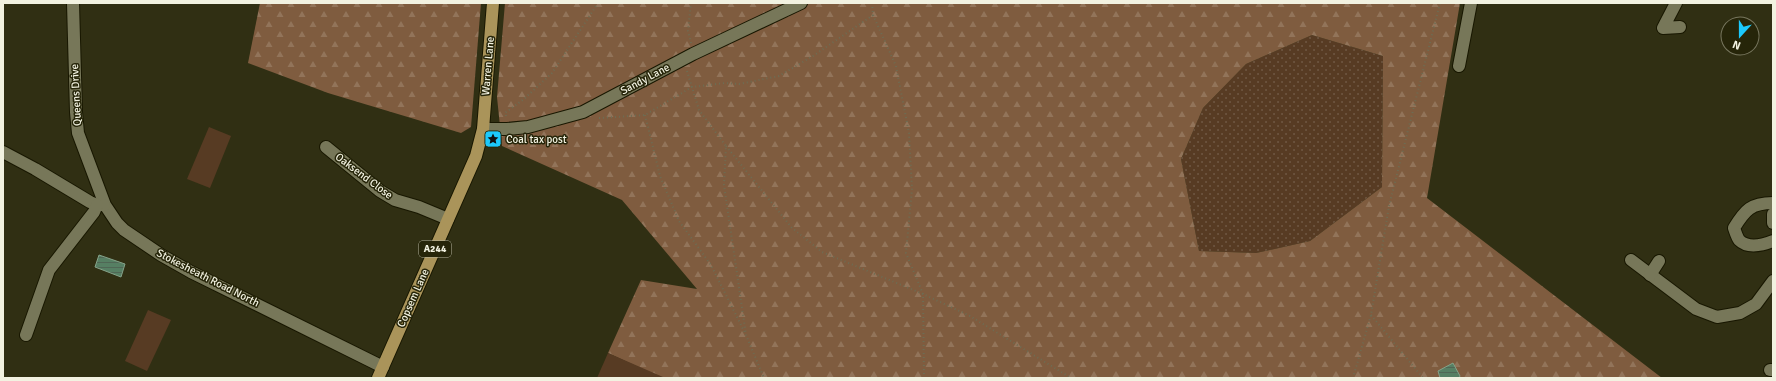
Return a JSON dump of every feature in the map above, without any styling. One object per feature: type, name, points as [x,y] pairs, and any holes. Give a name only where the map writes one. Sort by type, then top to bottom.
[{"type":"main road","name":"Warren Lane","points":[[483,129],[494,3]]},
{"type":"main road","name":"Copsem Lane","points":[[380,372],[476,156],[483,129]]},
{"type":"street","name":"Queens Drive","points":[[73,3],[78,133],[101,205]]},
{"type":"street","name":"Sandy Lane","points":[[483,129],[528,127],[583,112],[688,56],[801,3]]},
{"type":"street","points":[[1459,66],[1471,3]]},
{"type":"street","points":[[1676,3],[1663,28],[1680,27]]},
{"type":"street","name":"Oaksend Close","points":[[326,147],[380,191],[390,197],[448,219]]},
{"type":"street","name":"Stokesheath Road North","points":[[3,152],[101,205],[124,230],[162,255],[380,372]]},
{"type":"street","points":[[1773,203],[1758,203],[1742,214],[1734,228],[1739,240],[1752,246],[1773,241]]},
{"type":"street","points":[[26,335],[49,270],[101,205]]},
{"type":"street","points":[[1773,214],[1773,223]]},
{"type":"street","points":[[1631,260],[1696,309],[1717,317],[1740,313],[1756,304],[1773,282]]},
{"type":"street","points":[[1650,275],[1659,260]]},
{"type":"path","points":[[507,129],[505,113],[524,99],[552,73],[598,3]]},
{"type":"path","points":[[691,3],[688,31],[688,56],[692,87],[698,110],[792,228],[822,252],[923,294],[970,316],[1071,378]]},
{"type":"path","points":[[872,3],[872,15],[896,66],[903,95],[909,133],[912,189],[906,253],[923,294],[924,378]]},
{"type":"path","points":[[1352,378],[1371,314],[1389,206],[1440,3]]},
{"type":"path","points":[[598,118],[645,115],[692,87],[725,83],[739,84],[779,76],[813,56],[872,15]]},
{"type":"path","points":[[645,115],[660,176],[679,221],[712,265],[746,335],[764,378]]},
{"type":"path","points":[[726,146],[724,185],[746,335]]},
{"type":"path","points":[[1371,314],[1423,378]]},
{"type":"shaded area","points":[[1312,35],[1383,56],[1382,187],[1310,241],[1256,253],[1199,251],[1181,159],[1203,108],[1246,64]]},
{"type":"shaded area","points":[[209,127],[231,136],[210,188],[187,179]]},
{"type":"shaded area","points":[[99,255],[125,264],[121,277],[95,267]]},
{"type":"shaded area","points":[[148,310],[171,320],[147,371],[125,361]]},
{"type":"shaded area","points":[[608,353],[663,377],[597,378]]},
{"type":"shaded area","points":[[1453,363],[1460,376],[1459,378],[1440,378],[1438,371]]},
{"type":"green space","points":[[260,3],[481,3],[471,127],[461,133],[328,93],[248,63]]},
{"type":"green space","points":[[505,3],[1460,3],[1427,198],[1662,378],[662,378],[608,353],[641,280],[697,289],[622,200],[502,146],[497,97]],"holes":[[[1312,35],[1383,56],[1382,187],[1310,241],[1256,253],[1199,251],[1181,159],[1203,108],[1246,64]]]},
{"type":"place","name":"Coal tax post","points":[[493,139]]}]
